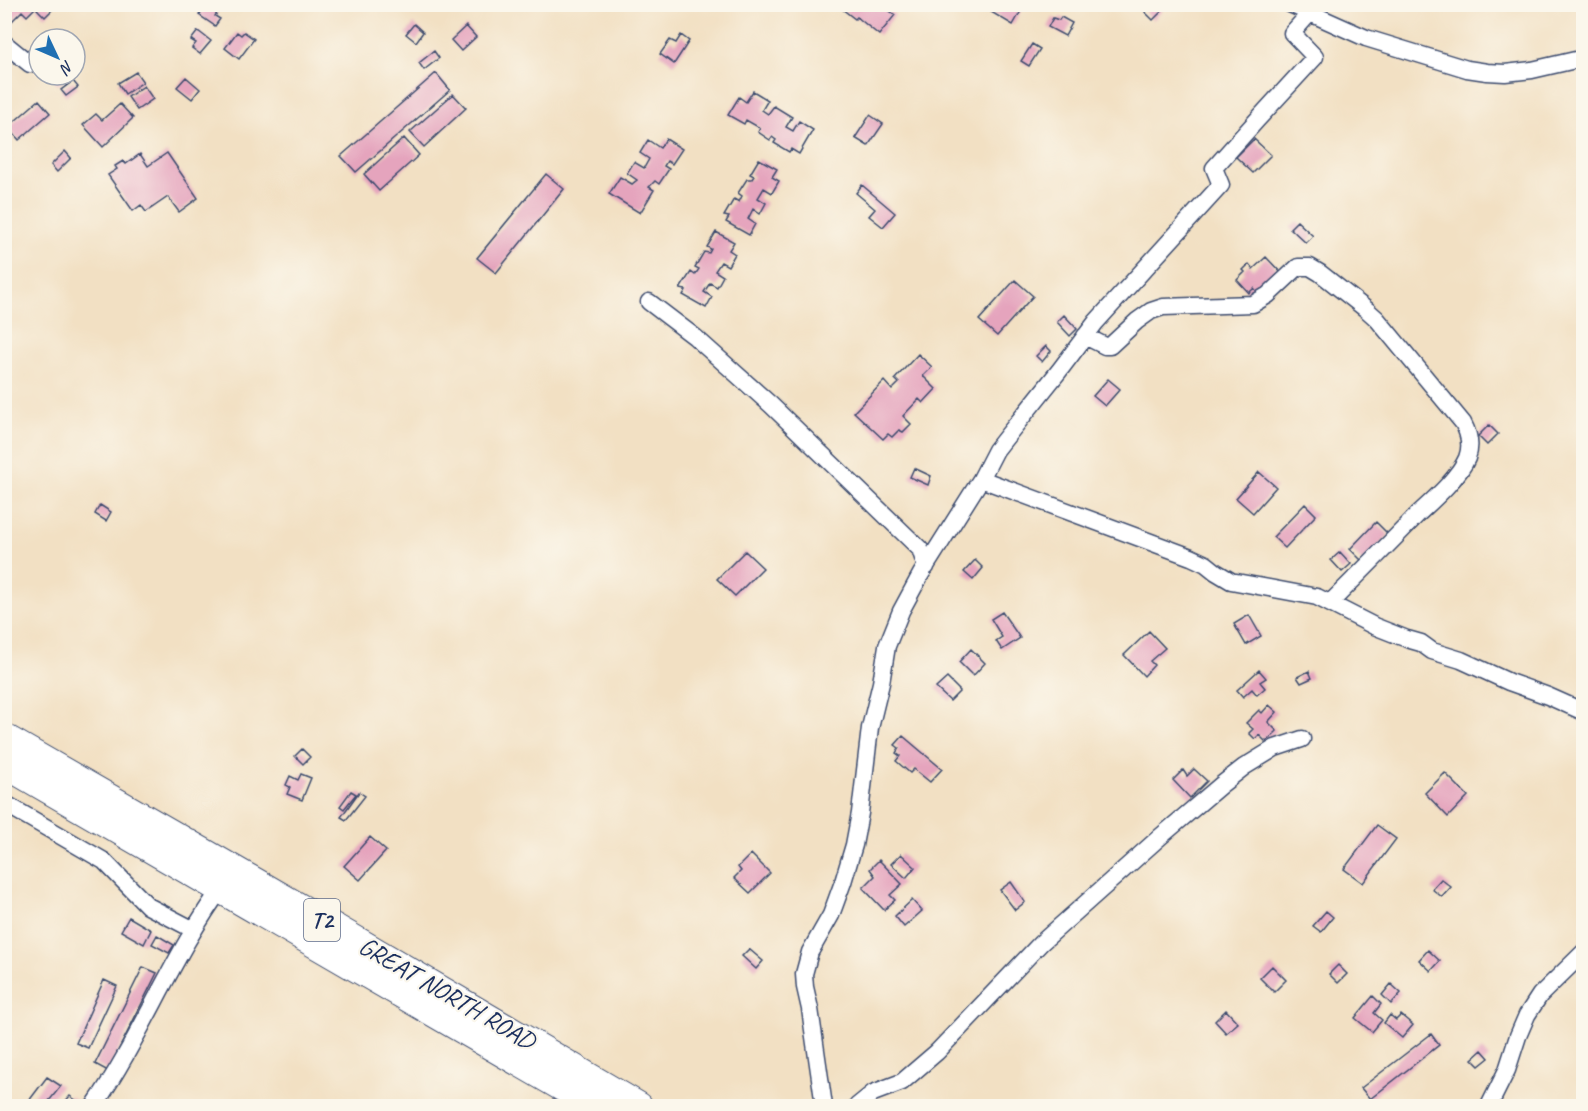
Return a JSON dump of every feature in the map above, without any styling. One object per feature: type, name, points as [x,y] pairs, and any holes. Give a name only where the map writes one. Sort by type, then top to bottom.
[{"type":"highway","name":"GREAT NORTH ROAD","points":[[4,737],[227,880],[594,1107]]},
{"type":"highway","name":"GREAT NORTH ROAD","points":[[4,764],[227,880],[346,934],[639,1107]]},
{"type":"street","points":[[1290,4],[1366,38],[1458,66],[1487,72],[1532,70],[1584,58]]},
{"type":"street","points":[[824,1107],[804,974],[810,952],[831,915],[854,845],[870,728],[887,646],[901,611],[981,479],[996,450],[1109,306],[1221,185],[1214,168],[1315,57],[1292,33],[1310,13]]},
{"type":"street","points":[[4,43],[27,62]]},
{"type":"street","points":[[1085,336],[1105,346],[1110,346],[1144,315],[1162,307],[1253,304],[1268,295],[1298,267],[1310,267],[1320,273],[1377,319],[1462,423],[1469,433],[1470,445],[1467,459],[1440,493],[1330,603]]},
{"type":"street","points":[[649,302],[695,337],[771,405],[920,549],[926,567]]},
{"type":"street","points":[[981,479],[1191,557],[1231,581],[1317,597],[1374,626],[1421,643],[1432,651],[1461,660],[1584,712]]},
{"type":"street","points":[[857,1107],[873,1094],[902,1082],[937,1052],[1041,943],[1221,785],[1244,766],[1275,748],[1302,739]]},
{"type":"street","points":[[4,803],[104,861],[148,906],[194,930]]},
{"type":"street","points":[[94,1107],[113,1079],[194,930],[227,880]]},
{"type":"street","points":[[1489,1107],[1507,1070],[1527,1015],[1540,995],[1584,952]]},
{"type":"building","points":[[4,4],[33,4],[36,7],[27,16],[22,11],[6,27],[4,25]]},
{"type":"building","points":[[41,4],[47,4],[52,10],[45,17],[37,9]]},
{"type":"building","points":[[988,4],[1025,4],[1013,25],[986,9]]},
{"type":"building","points":[[1153,4],[1162,11],[1153,20],[1145,12]]},
{"type":"building","points":[[211,5],[219,10],[215,16],[220,19],[215,26],[199,15],[205,7],[208,9]]},
{"type":"building","points":[[837,5],[882,5],[895,15],[879,35],[857,17],[855,19]]},
{"type":"building","points":[[1061,17],[1072,23],[1065,36],[1048,27],[1053,18],[1059,20]]},
{"type":"building","points":[[414,24],[423,32],[416,42],[406,34]]},
{"type":"building","points":[[466,26],[476,37],[461,51],[451,40]]},
{"type":"building","points":[[198,31],[211,41],[200,54],[192,48],[196,43],[191,40]]},
{"type":"building","points":[[237,32],[241,35],[244,32],[254,39],[239,59],[225,48]]},
{"type":"building","points":[[681,35],[689,41],[674,64],[660,54],[670,40],[676,43]]},
{"type":"building","points":[[1032,44],[1040,49],[1029,66],[1021,61]]},
{"type":"building","points":[[434,51],[439,58],[424,70],[419,63]]},
{"type":"building","points":[[136,72],[143,82],[125,94],[118,83]]},
{"type":"building","points":[[436,73],[450,90],[356,172],[341,156]]},
{"type":"building","points":[[186,77],[200,89],[192,99],[177,87]]},
{"type":"building","points":[[144,86],[153,99],[137,110],[128,97]]},
{"type":"building","points":[[65,87],[78,87],[66,96],[61,90]]},
{"type":"building","points":[[753,91],[768,100],[762,110],[768,114],[774,106],[792,117],[786,127],[793,131],[799,121],[813,130],[799,154],[791,149],[789,152],[774,143],[776,140],[772,137],[770,140],[758,132],[760,128],[746,120],[744,124],[728,115],[739,97],[746,102]]},
{"type":"building","points":[[453,94],[466,108],[424,147],[410,132]]},
{"type":"building","points":[[39,100],[50,113],[19,140],[8,127]]},
{"type":"building","points":[[120,104],[133,118],[103,147],[83,125],[96,114],[102,120]]},
{"type":"building","points":[[870,115],[883,124],[868,146],[855,138]]},
{"type":"building","points":[[404,138],[419,155],[379,191],[364,174]]},
{"type":"building","points":[[666,139],[682,149],[672,164],[667,161],[664,166],[669,169],[659,184],[655,181],[649,187],[654,190],[640,213],[609,194],[620,177],[632,184],[637,180],[627,173],[634,162],[644,168],[649,159],[640,153],[648,140],[660,148]]},
{"type":"building","points":[[1254,139],[1271,155],[1253,173],[1236,157]]},
{"type":"building","points":[[65,151],[71,158],[57,172],[51,165]]},
{"type":"building","points":[[167,153],[198,198],[179,212],[168,197],[146,212],[141,205],[133,211],[108,175],[117,169],[115,166],[123,161],[126,164],[140,154],[148,166]]},
{"type":"building","points":[[759,159],[777,169],[772,177],[779,181],[772,193],[764,188],[758,198],[766,203],[760,214],[753,209],[748,219],[755,224],[749,235],[726,222],[729,217],[724,216],[734,199],[739,202],[742,196],[738,193],[747,179],[752,179],[754,176],[750,174]]},
{"type":"building","points":[[546,174],[564,189],[496,273],[477,258]]},
{"type":"building","points":[[862,185],[895,213],[883,227],[869,216],[875,209],[856,193]]},
{"type":"building","points":[[1297,221],[1313,236],[1306,243],[1290,228]]},
{"type":"building","points":[[716,232],[734,242],[729,250],[735,254],[728,266],[721,262],[715,271],[723,276],[717,287],[710,283],[704,292],[712,297],[706,308],[683,295],[686,290],[680,289],[691,272],[695,275],[699,269],[695,267],[704,252],[709,253],[711,249],[707,247]]},
{"type":"building","points":[[1266,257],[1284,276],[1262,297],[1254,288],[1249,293],[1237,280],[1249,264],[1253,269]]},
{"type":"building","points":[[1015,280],[1033,296],[997,336],[979,320]]},
{"type":"building","points":[[1064,315],[1077,329],[1070,336],[1057,322]]},
{"type":"building","points":[[1046,346],[1051,351],[1042,362],[1036,356]]},
{"type":"building","points":[[918,354],[932,367],[923,376],[936,389],[923,403],[919,399],[903,416],[911,424],[903,432],[899,430],[892,437],[888,434],[883,439],[854,412],[884,381],[892,390],[899,383],[895,379]]},
{"type":"building","points":[[1108,379],[1120,389],[1105,406],[1093,396]]},
{"type":"building","points":[[1489,425],[1498,434],[1487,445],[1478,436]]},
{"type":"building","points":[[914,468],[931,476],[928,485],[910,477]]},
{"type":"building","points":[[1259,472],[1276,487],[1253,513],[1236,498]]},
{"type":"building","points":[[1305,504],[1316,515],[1285,548],[1273,537]]},
{"type":"building","points":[[100,505],[111,512],[106,521],[95,514]]},
{"type":"building","points":[[1376,522],[1389,535],[1363,562],[1350,549]]},
{"type":"building","points":[[745,551],[763,568],[735,596],[717,579]]},
{"type":"building","points":[[1340,552],[1351,564],[1342,572],[1331,560]]},
{"type":"building","points":[[975,560],[983,568],[973,580],[964,572]]},
{"type":"building","points":[[1002,612],[1020,638],[1002,650],[996,641],[1002,637],[991,619]]},
{"type":"building","points":[[1249,615],[1261,636],[1246,645],[1234,624]]},
{"type":"building","points":[[1149,631],[1165,648],[1150,661],[1154,665],[1144,676],[1124,655]]},
{"type":"building","points":[[971,649],[985,663],[973,676],[959,662]]},
{"type":"building","points":[[1259,670],[1266,678],[1260,682],[1265,688],[1257,695],[1252,689],[1243,697],[1237,690]]},
{"type":"building","points":[[1309,671],[1312,678],[1301,683],[1297,677]]},
{"type":"building","points":[[947,678],[960,691],[950,701],[936,688]]},
{"type":"building","points":[[1269,705],[1277,712],[1268,722],[1277,731],[1266,742],[1259,735],[1255,739],[1249,733],[1253,729],[1246,723],[1259,710],[1262,713]]},
{"type":"building","points":[[903,736],[942,769],[930,782],[914,769],[910,773],[896,761],[900,756],[896,753],[899,748],[895,745]]},
{"type":"building","points":[[302,749],[310,757],[303,764],[295,756]]},
{"type":"building","points":[[1194,769],[1207,781],[1190,798],[1173,780],[1183,770],[1187,776]]},
{"type":"building","points":[[1445,773],[1468,796],[1448,817],[1425,793]]},
{"type":"building","points":[[301,774],[311,778],[302,800],[287,794],[290,787],[286,785],[290,776],[298,780]]},
{"type":"building","points":[[351,791],[356,794],[344,809],[340,806]]},
{"type":"building","points":[[359,792],[365,796],[346,820],[341,817]]},
{"type":"building","points":[[1377,825],[1396,839],[1363,883],[1344,869]]},
{"type":"building","points":[[370,837],[386,851],[360,880],[344,866]]},
{"type":"building","points":[[751,854],[770,873],[750,893],[734,878],[741,871],[738,867]]},
{"type":"building","points":[[901,854],[915,867],[906,878],[891,864]]},
{"type":"building","points":[[879,860],[902,884],[890,895],[895,900],[884,910],[863,888],[875,876],[870,869]]},
{"type":"building","points":[[1441,879],[1451,887],[1442,897],[1432,889]]},
{"type":"building","points":[[1011,882],[1025,902],[1015,910],[1000,890]]},
{"type":"building","points":[[912,900],[922,911],[904,927],[895,916]]},
{"type":"building","points":[[1326,911],[1333,917],[1321,932],[1313,926]]},
{"type":"building","points":[[129,917],[151,930],[144,944],[121,931]]},
{"type":"building","points":[[157,935],[174,945],[169,953],[152,944]]},
{"type":"building","points":[[749,949],[763,961],[756,969],[742,956]]},
{"type":"building","points":[[1428,950],[1440,961],[1431,971],[1419,960]]},
{"type":"building","points":[[1338,965],[1347,974],[1338,983],[1329,974]]},
{"type":"building","points":[[1272,966],[1286,980],[1274,992],[1260,978]]},
{"type":"building","points":[[143,967],[157,973],[108,1071],[95,1064]]},
{"type":"building","points":[[104,980],[117,986],[88,1048],[76,1043]]},
{"type":"building","points":[[1391,984],[1401,993],[1391,1004],[1382,995]]},
{"type":"building","points":[[1373,996],[1381,1004],[1374,1013],[1382,1020],[1372,1032],[1355,1018]]},
{"type":"building","points":[[1226,1010],[1238,1023],[1226,1033],[1215,1021]]},
{"type":"building","points":[[1390,1015],[1396,1020],[1401,1015],[1413,1025],[1402,1038],[1384,1023]]},
{"type":"building","points":[[1431,1034],[1439,1045],[1370,1099],[1361,1088]]},
{"type":"building","points":[[1482,1050],[1489,1058],[1479,1066],[1472,1059]]},
{"type":"building","points":[[47,1077],[61,1086],[45,1106],[25,1106]]},
{"type":"building","points":[[70,1096],[84,1106],[61,1106]]}]
